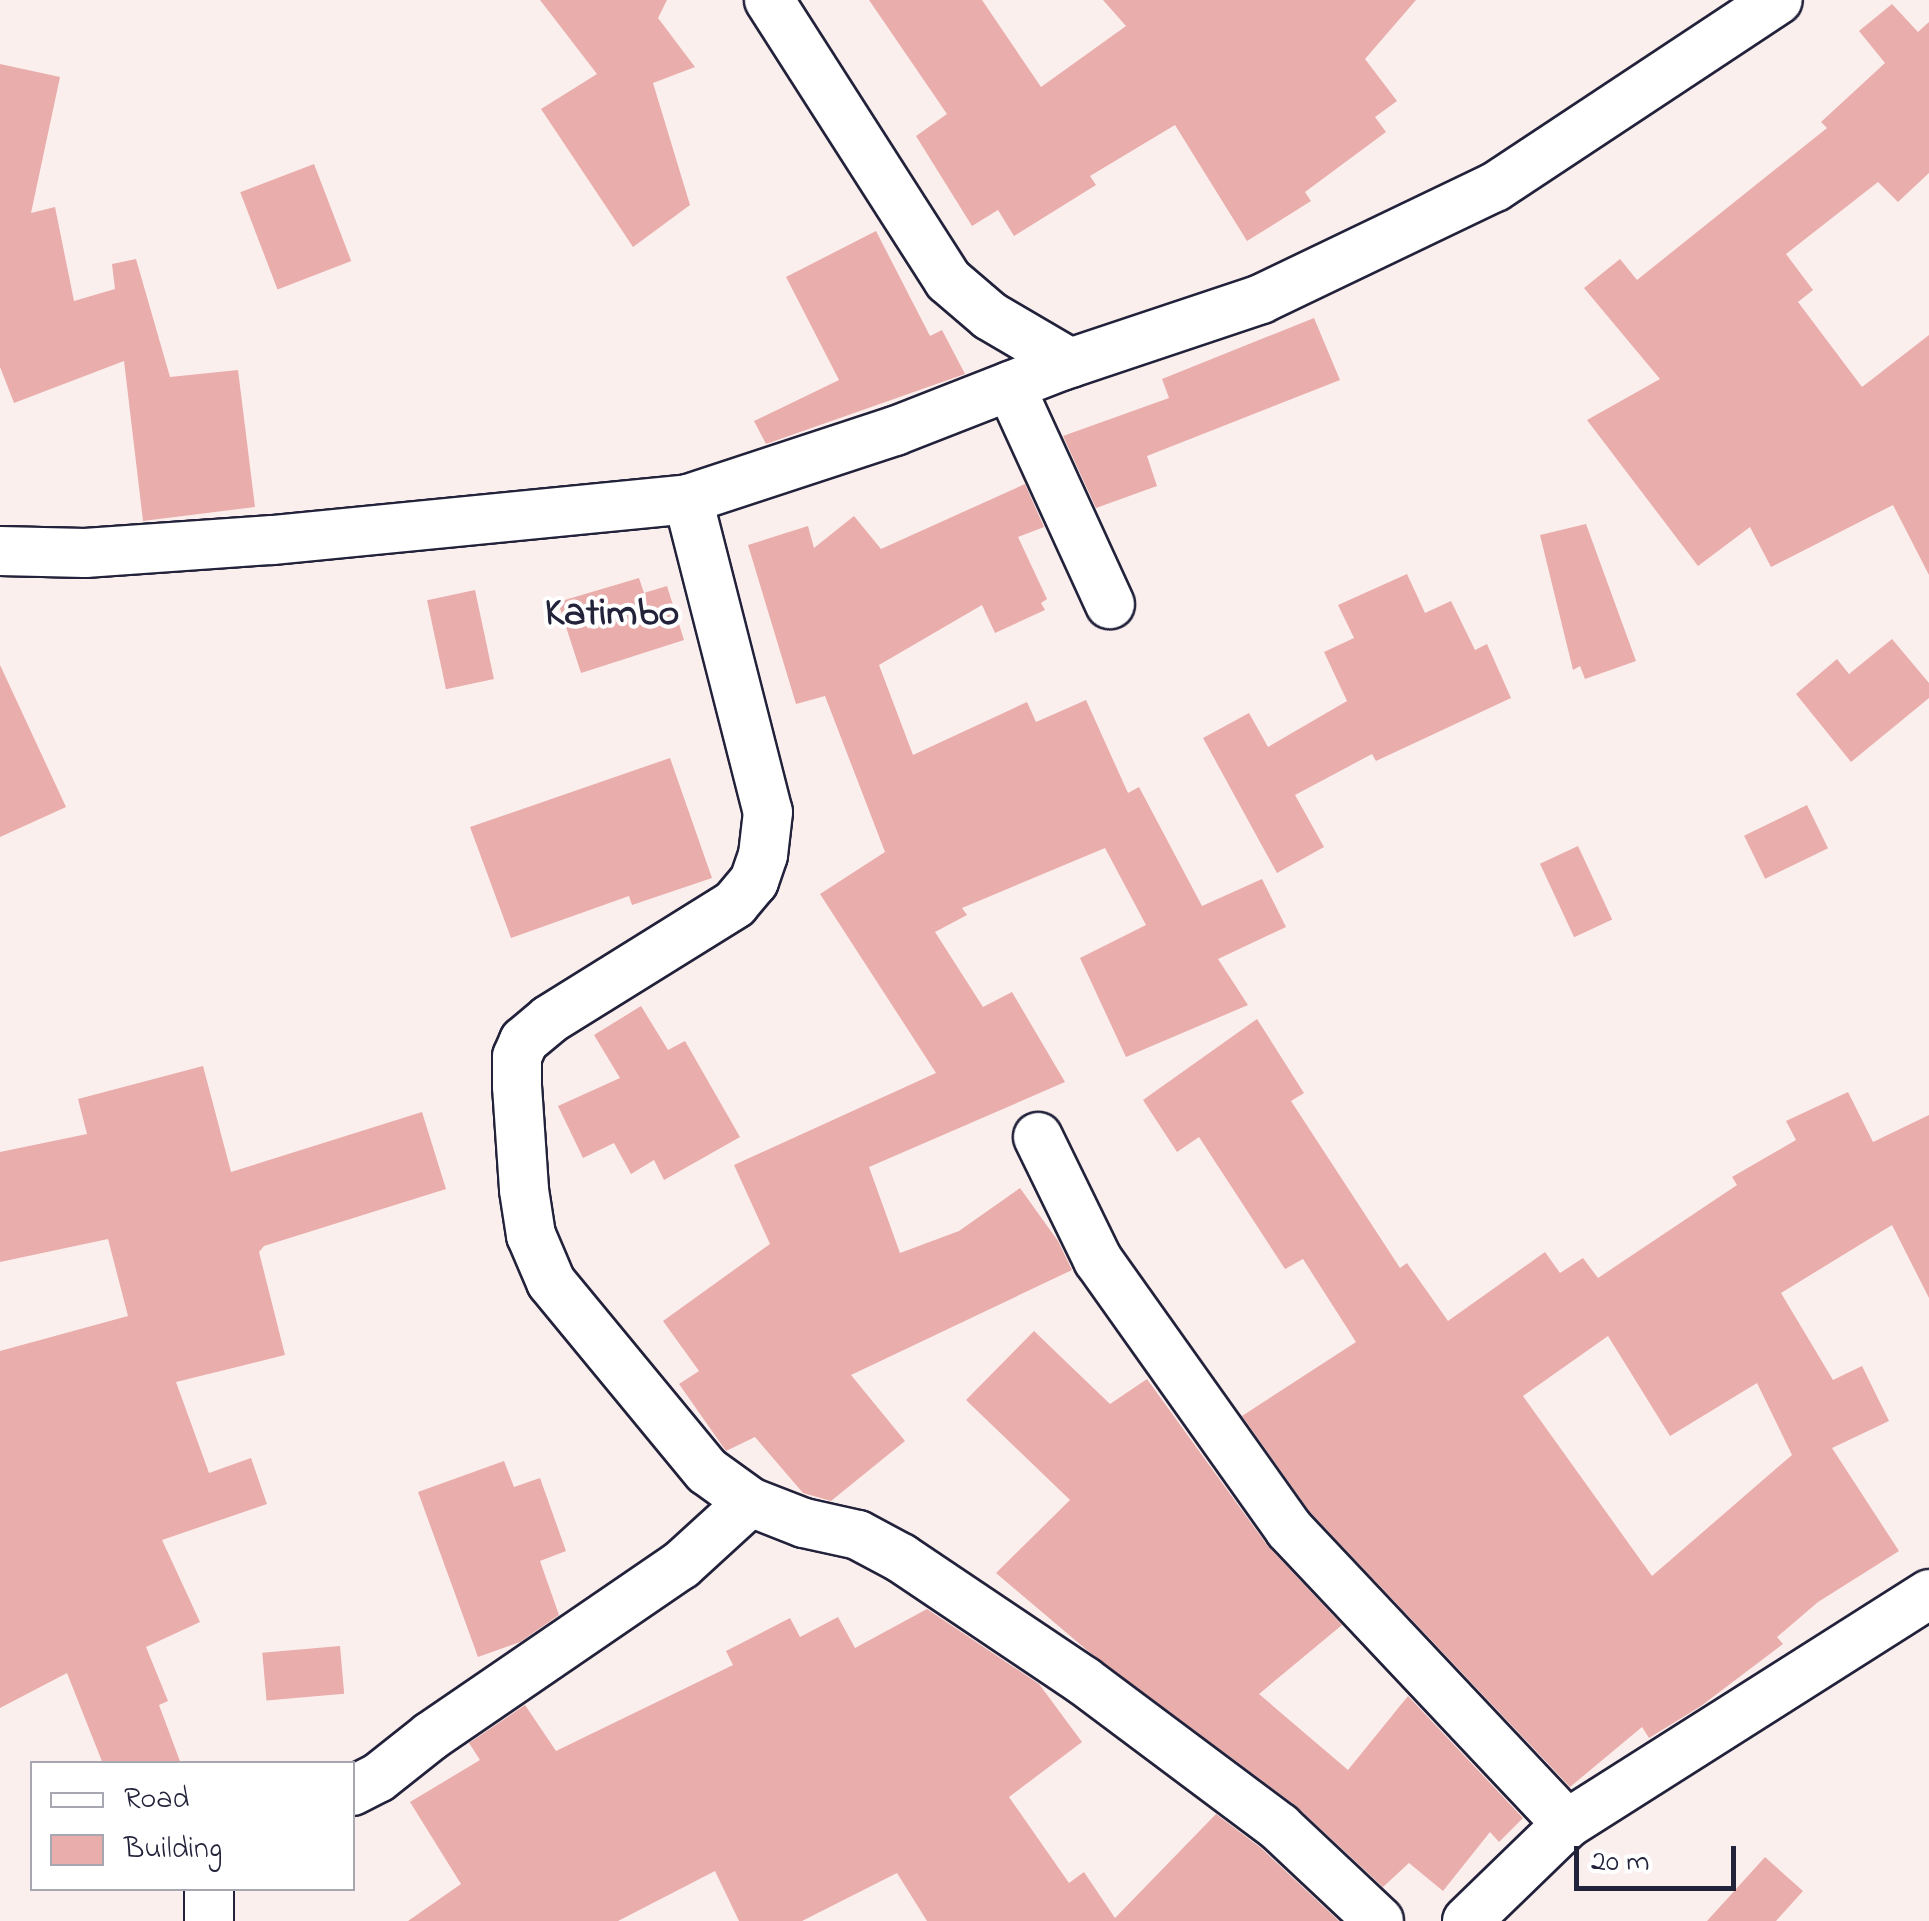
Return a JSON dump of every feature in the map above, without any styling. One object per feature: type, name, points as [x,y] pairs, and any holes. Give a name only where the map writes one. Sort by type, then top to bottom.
[{"type":"street","points":[[769,0],[948,280],[990,316],[1070,363]]},
{"type":"street","points":[[0,551],[84,553],[254,541],[688,499],[894,431],[1070,363],[1261,299],[1495,187],[1778,0]]},
{"type":"street","points":[[1010,386],[1110,604]]},
{"type":"street","points":[[688,499],[768,812],[763,855],[754,882],[735,904],[549,1020],[524,1041],[518,1056],[518,1104],[531,1235],[550,1282],[707,1471],[750,1502],[804,1523],[858,1535],[902,1558],[1084,1682],[1264,1816],[1379,1921]]},
{"type":"street","points":[[1038,1137],[1098,1260],[1288,1529],[1567,1824]]},
{"type":"street","points":[[355,1789],[682,1564],[750,1502]]},
{"type":"street","points":[[1467,1921],[1567,1824],[1929,1594]]},
{"type":"street","points":[[209,1891],[209,1921]]},
{"type":"building","points":[[540,0],[667,0],[658,18],[695,67],[653,83],[690,205],[633,247],[541,109],[597,74]]},
{"type":"building","points":[[869,0],[982,0],[1041,87],[1126,26],[1103,0],[1416,0],[1365,59],[1397,101],[1375,117],[1386,132],[1305,192],[1311,201],[1247,241],[1175,125],[1090,176],[1096,185],[1014,236],[998,210],[972,226],[916,136],[947,114]]},
{"type":"building","points":[[1892,4],[1918,32],[1929,22],[1929,173],[1898,202],[1878,182],[1786,254],[1813,290],[1798,302],[1862,387],[1929,335],[1929,575],[1893,505],[1771,567],[1750,527],[1698,566],[1587,420],[1660,379],[1584,288],[1620,259],[1637,280],[1827,128],[1821,122],[1885,63],[1859,31]]},
{"type":"building","points":[[0,64],[60,77],[31,213],[55,207],[74,301],[115,289],[112,264],[136,259],[170,377],[238,370],[255,507],[143,521],[124,361],[14,403],[0,367]]},
{"type":"building","points":[[314,164],[351,261],[278,289],[240,192]]},
{"type":"building","points":[[876,231],[930,336],[942,330],[965,374],[766,444],[754,421],[839,380],[786,277]]},
{"type":"building","points":[[1314,318],[1340,380],[1147,456],[1157,486],[1096,508],[1063,436],[1169,398],[1162,379]]},
{"type":"building","points":[[1025,484],[1044,527],[1018,537],[1047,599],[1041,603],[1045,610],[995,633],[982,605],[879,665],[913,755],[1027,702],[1036,722],[1086,700],[1128,793],[1139,787],[1202,906],[1262,879],[1286,927],[1218,959],[1248,1005],[1126,1057],[1080,958],[1146,925],[1105,848],[962,908],[967,915],[935,932],[983,1007],[1012,992],[1065,1082],[869,1167],[900,1253],[959,1231],[1020,1188],[1058,1241],[1072,1270],[851,1375],[905,1441],[831,1501],[803,1493],[755,1437],[726,1451],[679,1384],[699,1371],[663,1321],[770,1244],[734,1165],[936,1073],[820,894],[885,852],[825,696],[796,704],[748,545],[808,526],[814,548],[854,516],[881,549]]},
{"type":"building","points":[[1586,524],[1636,661],[1585,679],[1580,666],[1573,670],[1540,535]]},
{"type":"building","points":[[1407,574],[1425,613],[1451,601],[1475,650],[1487,644],[1511,698],[1376,761],[1372,754],[1295,795],[1324,847],[1277,873],[1203,738],[1249,713],[1268,747],[1347,701],[1324,652],[1354,638],[1338,605]]},
{"type":"building","points":[[639,578],[644,593],[667,586],[684,640],[581,673],[558,602]]},
{"type":"building","points":[[475,590],[494,679],[446,689],[427,600]]},
{"type":"building","points":[[1892,639],[1929,683],[1929,698],[1851,762],[1796,694],[1837,659],[1849,674]]},
{"type":"building","points":[[0,665],[66,807],[0,837]]},
{"type":"building","points":[[670,758],[712,878],[632,905],[629,896],[511,938],[470,827]]},
{"type":"building","points":[[1807,805],[1828,848],[1765,879],[1744,836]]},
{"type":"building","points":[[1578,846],[1612,919],[1574,937],[1540,864]]},
{"type":"building","points":[[641,1006],[668,1050],[685,1041],[740,1137],[664,1180],[654,1160],[631,1174],[614,1143],[583,1158],[558,1106],[620,1078],[594,1035]]},
{"type":"building","points":[[1257,1019],[1304,1093],[1291,1101],[1400,1268],[1407,1263],[1448,1321],[1545,1252],[1560,1273],[1583,1258],[1598,1278],[1737,1185],[1732,1177],[1796,1140],[1786,1121],[1848,1092],[1873,1142],[1929,1115],[1929,1298],[1892,1225],[1781,1293],[1833,1380],[1862,1366],[1889,1421],[1832,1448],[1899,1551],[1818,1602],[1777,1637],[1783,1644],[1701,1706],[1649,1738],[1642,1727],[1570,1787],[1310,1512],[1242,1416],[1356,1342],[1303,1259],[1285,1269],[1199,1137],[1177,1152],[1143,1100]],"holes":[[[1608,1336],[1670,1436],[1757,1383],[1792,1455],[1652,1576],[1523,1396]]]},
{"type":"building","points":[[203,1066],[231,1172],[422,1112],[446,1189],[264,1246],[259,1252],[285,1355],[176,1382],[209,1473],[251,1458],[267,1504],[162,1540],[200,1622],[146,1647],[168,1701],[159,1705],[180,1761],[102,1761],[67,1673],[0,1708],[0,1351],[128,1316],[108,1239],[0,1262],[0,1152],[87,1134],[78,1099]]},
{"type":"building","points":[[1034,1331],[1110,1404],[1147,1379],[1267,1545],[1342,1625],[1259,1694],[1348,1770],[1408,1696],[1523,1818],[1499,1842],[1490,1832],[1443,1891],[1409,1863],[1383,1887],[1295,1805],[1088,1651],[996,1573],[1070,1500],[966,1400]]},
{"type":"building","points":[[504,1461],[514,1487],[540,1478],[566,1551],[540,1561],[559,1615],[520,1642],[478,1657],[418,1492]]},
{"type":"building","points":[[927,1609],[1039,1684],[1082,1742],[1009,1797],[1069,1883],[1084,1872],[1115,1918],[1216,1814],[1261,1848],[1339,1921],[927,1921],[897,1873],[802,1921],[739,1921],[715,1871],[618,1921],[408,1921],[461,1884],[410,1802],[480,1760],[469,1743],[525,1705],[556,1751],[733,1665],[726,1651],[790,1618],[800,1637],[838,1617],[855,1648]]},
{"type":"building","points":[[340,1646],[344,1694],[266,1701],[262,1653]]},
{"type":"building","points":[[1765,1857],[1803,1891],[1776,1921],[1707,1921]]},
{"type":"district","name":"Katimbo","points":[[612,615]]}]
